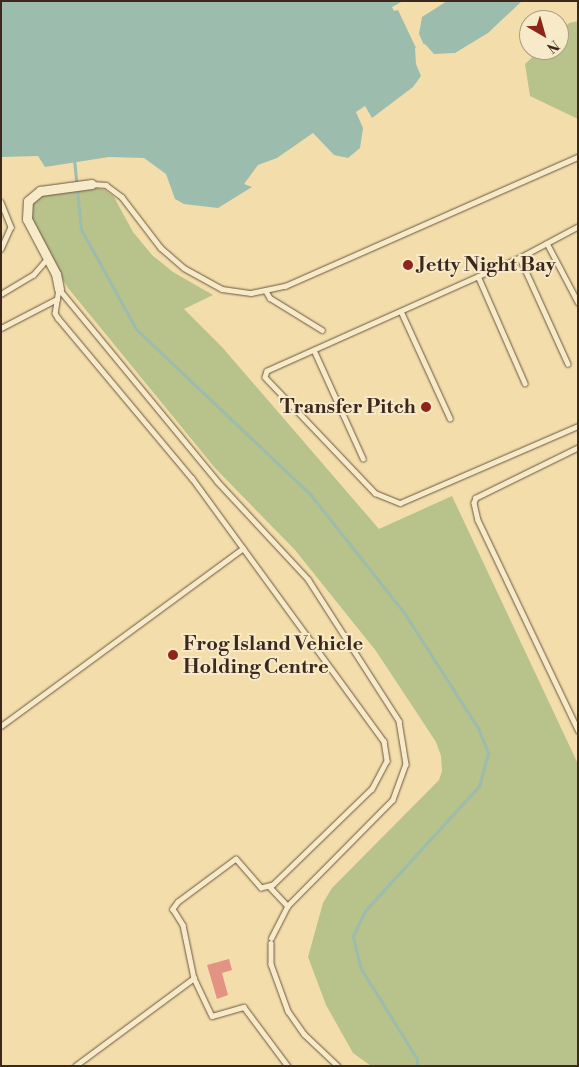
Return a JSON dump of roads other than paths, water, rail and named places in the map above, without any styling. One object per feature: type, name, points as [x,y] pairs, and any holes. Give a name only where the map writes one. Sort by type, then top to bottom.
[{"type":"street","points":[[59,289],[47,259],[33,233],[26,209],[33,194],[53,188],[92,184]]},
{"type":"lane","points":[[92,184],[106,185],[122,197],[161,248],[184,268],[222,289],[237,293],[266,291],[285,286],[578,157]]},
{"type":"lane","points":[[1,202],[11,227],[1,249]]},
{"type":"lane","points":[[578,227],[520,258],[267,371],[265,376],[375,493],[400,504],[578,426]]},
{"type":"lane","points":[[547,243],[578,302]]},
{"type":"lane","points":[[520,258],[568,364]]},
{"type":"lane","points":[[1,294],[33,275],[47,259]]},
{"type":"lane","points":[[478,276],[525,383]]},
{"type":"lane","points":[[59,289],[55,313],[58,318],[192,478],[378,730],[386,750],[385,766],[372,789],[270,887],[261,888],[236,860],[178,902],[173,909],[183,925],[194,978],[212,1016],[244,1007],[288,1066]]},
{"type":"lane","points":[[59,289],[217,481],[308,579],[399,720],[406,764],[393,800],[288,906],[271,940],[270,964],[288,1010],[304,1034],[338,1066]]},
{"type":"lane","points":[[266,291],[270,298],[322,330]]},
{"type":"lane","points":[[1,328],[57,299]]},
{"type":"lane","points":[[400,311],[450,418]]},
{"type":"lane","points":[[314,350],[363,458]]},
{"type":"lane","points":[[578,448],[476,498],[474,503],[478,520],[578,730]]},
{"type":"lane","points":[[1,726],[243,548]]},
{"type":"lane","points":[[270,887],[288,906]]},
{"type":"lane","points":[[75,1066],[194,978]]},
{"type":"waterway","points":[[74,159],[81,229],[136,329],[310,494],[405,614],[478,728],[488,753],[479,786],[365,911],[353,936],[360,967],[417,1059],[417,1066]]},
{"type":"place","name":"Jetty Night Bay","points":[[408,265]]},
{"type":"place","name":"Transfer Pitch","points":[[426,407]]},
{"type":"place","name":"Frog Island Vehicle Holding Centre","points":[[173,655]]}]
